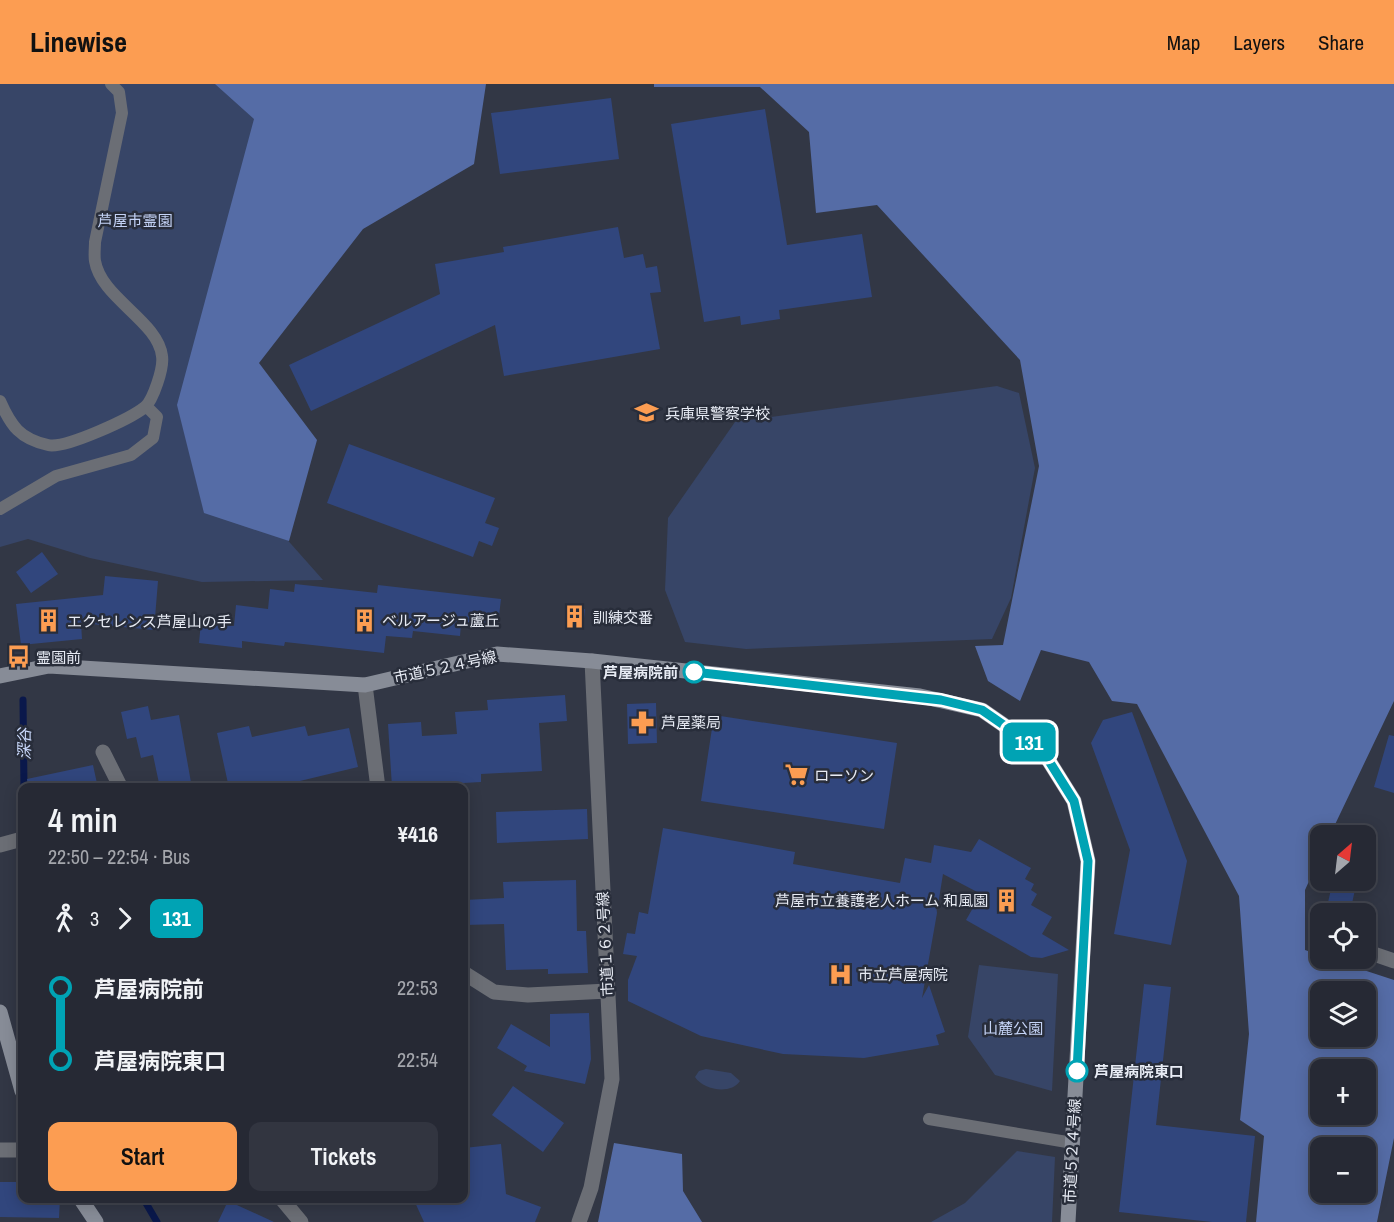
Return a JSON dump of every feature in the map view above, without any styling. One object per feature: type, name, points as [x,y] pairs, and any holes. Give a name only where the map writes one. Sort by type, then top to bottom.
[{"type":"street","name":"市道５２４号線","points":[[0,676],[49,666],[365,685],[497,654],[592,662],[941,700],[982,710],[1044,753],[1074,801],[1088,861],[1068,1222]]},
{"type":"street","name":"市道１６２号線","points":[[579,1222],[591,1188],[612,1079],[592,662]]},
{"type":"street","points":[[365,685],[377,783]]},
{"type":"street","points":[[103,752],[118,783]]},
{"type":"street","points":[[0,845],[18,840]]},
{"type":"street","points":[[1376,955],[1394,961]]},
{"type":"street","points":[[468,976],[494,992],[528,995],[608,992]]},
{"type":"street","points":[[0,1012],[18,1077]]},
{"type":"street","points":[[0,1150],[18,1150]]},
{"type":"street","points":[[83,1203],[96,1222]]},
{"type":"street","points":[[285,1203],[301,1222]]},
{"type":"lane","points":[[0,401],[20,434],[50,446],[94,435],[146,406],[160,376],[162,356],[154,336],[104,283],[94,261],[95,242],[122,113],[119,92],[111,84]]},
{"type":"lane","points":[[0,509],[56,476],[132,455],[153,438],[157,417],[146,406]]},
{"type":"lane","points":[[929,1119],[1073,1143]]},
{"type":"green space","name":"芦屋市霊園","points":[[0,84],[314,84],[221,465],[323,580],[202,582],[90,558],[28,539],[0,547]]},
{"type":"green space","points":[[997,386],[1019,393],[1035,468],[1011,598],[992,639],[746,649],[685,642],[665,590],[668,518],[735,422]]},
{"type":"green space","name":"山麓公園","points":[[979,965],[1058,974],[1052,1091],[995,1075],[968,1037]]},
{"type":"green space","points":[[706,1069],[731,1073],[740,1081],[730,1088],[710,1088],[695,1077],[699,1071]]},
{"type":"green space","points":[[1017,1151],[1055,1157],[1052,1222],[931,1222],[965,1203]]},
{"type":"shaded area","points":[[215,84],[486,84],[474,164],[363,229],[259,363],[317,440],[289,541],[204,513],[177,405],[254,119]]},
{"type":"shaded area","points":[[654,84],[1394,84],[1394,701],[1335,825],[1310,825],[1310,879],[1305,890],[1305,950],[1310,952],[1310,969],[1360,969],[1394,980],[1394,1138],[1377,1222],[1256,1222],[1264,1136],[1240,1120],[1249,1034],[1239,896],[1137,704],[1112,701],[1089,662],[1041,650],[1020,701],[988,681],[975,646],[1003,645],[1039,466],[1020,360],[877,205],[816,213],[809,132],[760,87],[654,87]]},
{"type":"shaded area","points":[[614,1143],[682,1154],[683,1191],[702,1222],[598,1222]]},
{"type":"building","points":[[611,98],[619,159],[500,174],[491,113]]},
{"type":"building","points":[[765,109],[787,245],[862,234],[872,297],[779,310],[780,319],[741,325],[740,316],[704,322],[671,124]]},
{"type":"building","points":[[618,227],[624,258],[643,254],[646,268],[657,266],[661,292],[650,293],[660,349],[504,376],[495,325],[311,411],[289,365],[440,294],[435,264],[504,252],[503,247]]},
{"type":"building","points":[[349,444],[495,498],[485,523],[499,528],[492,546],[479,541],[473,557],[327,503]]},
{"type":"building","points":[[42,552],[58,574],[31,593],[16,572]]},
{"type":"building","points":[[105,576],[158,581],[154,630],[81,623],[82,639],[21,645],[16,604],[103,595]]},
{"type":"building","name":"ベルアージュ蘆丘","points":[[295,584],[377,593],[378,585],[501,599],[499,616],[495,616],[493,628],[461,624],[460,636],[413,631],[412,638],[386,636],[384,653],[285,642],[284,646],[242,641],[242,648],[199,643],[201,622],[234,626],[236,605],[268,609],[270,589],[294,592]]},
{"type":"building","name":"訓練交番","points":[[568,607],[585,609],[583,628],[565,625]]},
{"type":"building","points":[[565,695],[567,721],[539,723],[542,771],[481,774],[481,782],[392,783],[388,724],[421,722],[422,736],[457,734],[455,712],[488,710],[487,700]]},
{"type":"building","points":[[656,703],[657,743],[628,744],[627,704]]},
{"type":"building","points":[[148,706],[151,720],[179,715],[191,783],[159,783],[153,755],[141,758],[136,737],[127,739],[121,712]]},
{"type":"building","points":[[1132,712],[1187,861],[1171,945],[1114,934],[1130,850],[1091,743],[1103,720]]},
{"type":"building","points":[[714,715],[897,743],[884,829],[701,801]]},
{"type":"building","points":[[249,726],[252,737],[305,726],[308,736],[349,728],[358,767],[292,783],[228,783],[217,733]]},
{"type":"building","points":[[1389,735],[1394,736],[1394,793],[1374,787]]},
{"type":"building","points":[[93,765],[97,783],[27,783],[27,779]]},
{"type":"building","points":[[587,809],[588,839],[497,843],[496,812]]},
{"type":"building","points":[[663,828],[795,852],[793,864],[900,883],[905,858],[931,863],[934,845],[971,852],[979,839],[1031,868],[1025,879],[1034,884],[1031,890],[1037,894],[1031,905],[1052,917],[1042,934],[1069,950],[1042,958],[1031,957],[966,920],[981,894],[943,874],[938,905],[936,904],[937,913],[922,998],[929,985],[945,1032],[936,1035],[939,1045],[864,1058],[783,1054],[701,1036],[628,1001],[628,980],[637,956],[623,954],[627,933],[635,934],[639,912],[648,914]]},
{"type":"building","points":[[576,880],[577,931],[586,931],[588,973],[548,974],[548,969],[506,970],[504,924],[468,925],[468,900],[504,898],[503,882]]},
{"type":"building","points":[[1331,891],[1355,891],[1352,903],[1328,903]]},
{"type":"building","points":[[1144,984],[1171,987],[1156,1125],[1255,1136],[1246,1222],[1212,1222],[1119,1212]]},
{"type":"building","points":[[589,1013],[591,1059],[585,1084],[524,1071],[527,1066],[497,1048],[511,1024],[550,1047],[550,1014]]},
{"type":"building","points":[[513,1086],[564,1123],[543,1152],[492,1115]]},
{"type":"building","points":[[501,1144],[506,1194],[541,1207],[535,1222],[424,1222],[415,1203],[468,1203],[468,1148]]},
{"type":"building","points":[[0,1182],[18,1182],[18,1203],[60,1203],[59,1218],[0,1217]]},
{"type":"building","points":[[227,1203],[232,1203],[274,1222],[218,1222]]},
{"type":"waterway","name":"深谷","points":[[23,700],[24,783]]},
{"type":"waterway","name":"深谷","points":[[146,1203],[157,1222]]},
{"type":"bus line","name":"131","points":[[694,672],[941,700],[982,710],[1044,753],[1074,801],[1088,861],[1077,1071]]},
{"type":"place","name":"兵庫県警察学校","points":[[647,413]]},
{"type":"place","name":"訓練交番","points":[[575,617]]},
{"type":"place","name":"ベルアージュ蘆丘","points":[[364,620]]},
{"type":"place","name":"エクセレンス芦屋山の手","points":[[49,621]]},
{"type":"place","name":"霊園前","points":[[18,657]]},
{"type":"place","name":"芦屋病院前","points":[[694,672]]},
{"type":"place","name":"芦屋薬局","points":[[643,722]]},
{"type":"place","name":"ローソン","points":[[796,775]]},
{"type":"place","name":"芦屋市立養護老人ホーム 和風園","points":[[1006,900]]},
{"type":"place","name":"市立芦屋病院","points":[[840,974]]},
{"type":"place","name":"芦屋病院東口","points":[[1077,1071]]}]
